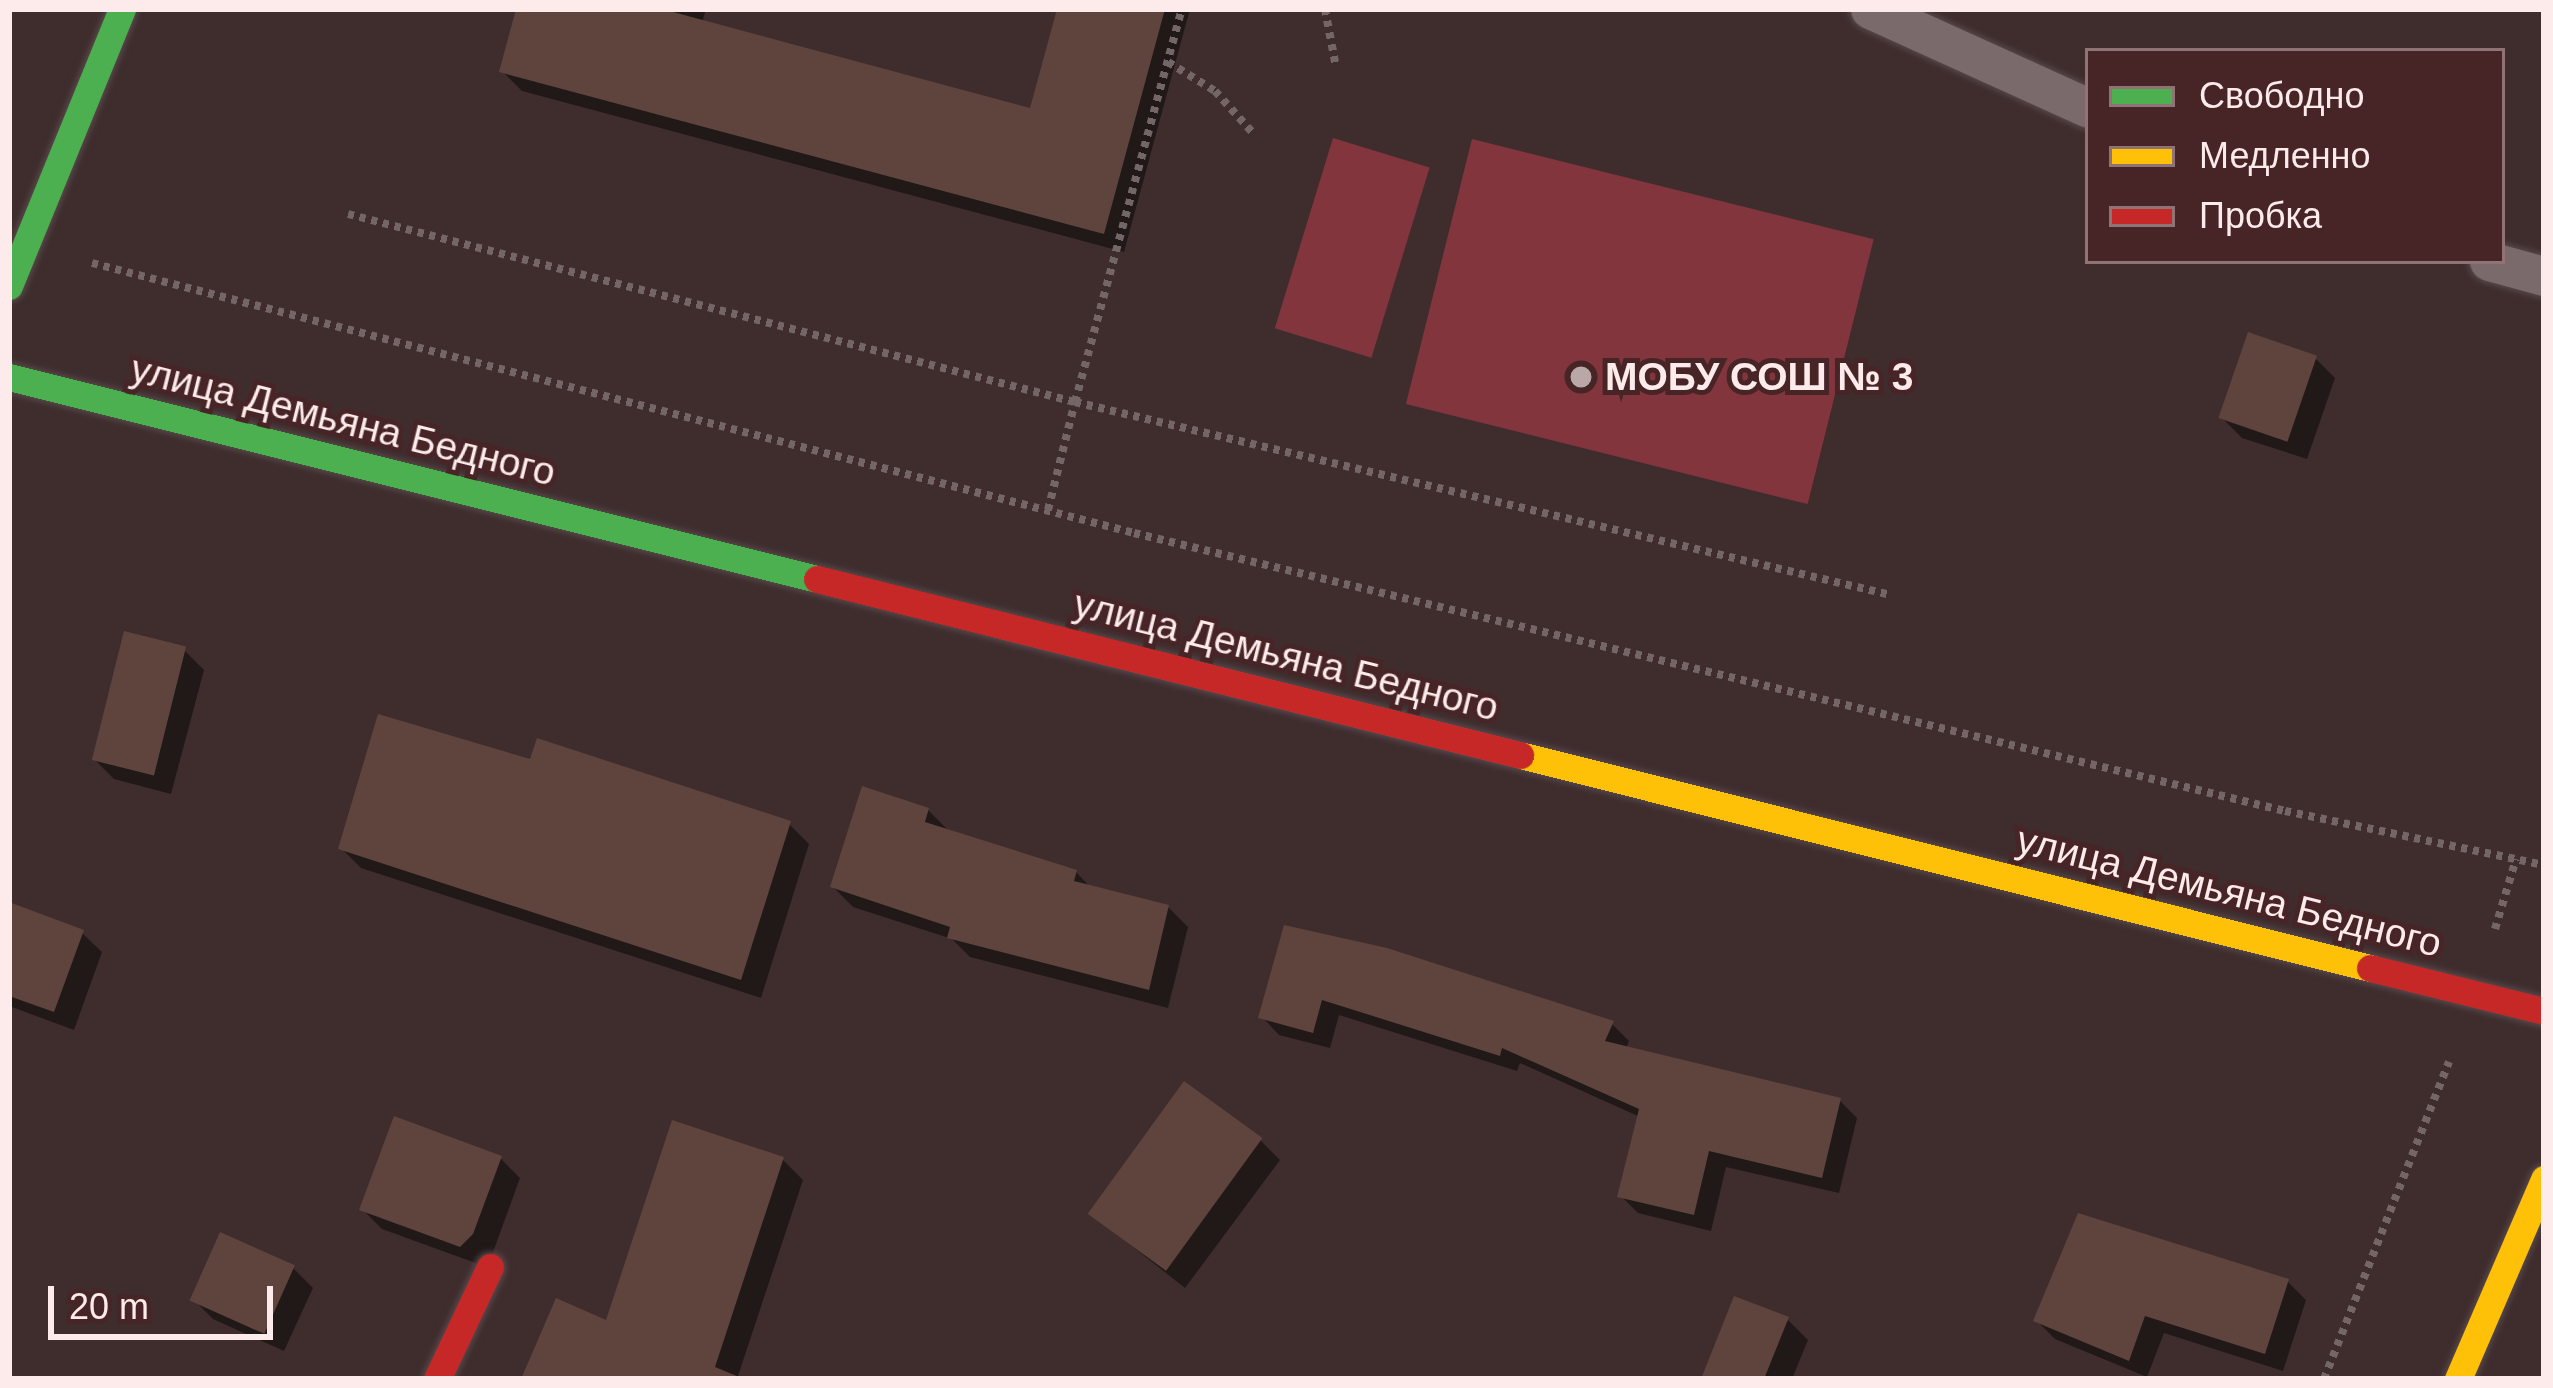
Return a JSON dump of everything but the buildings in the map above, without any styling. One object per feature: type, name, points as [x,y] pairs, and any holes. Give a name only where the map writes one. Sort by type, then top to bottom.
[{"type":"street","points":[[9,286],[122,9]]},
{"type":"street","name":"улица Демьяна Бедного","points":[[9,377],[2544,1011]]},
{"type":"street","points":[[2458,1379],[2544,1179]]},
{"type":"street","points":[[437,1379],[490,1268]]},
{"type":"lane","points":[[1870,9],[2085,107]]},
{"type":"lane","points":[[2500,264],[2544,276]]},
{"type":"path","points":[[1048,510],[1182,9]]},
{"type":"path","points":[[1325,9],[1336,67]]},
{"type":"path","points":[[1167,62],[1215,91],[1253,134]]},
{"type":"path","points":[[348,214],[1075,402],[1891,595]]},
{"type":"path","points":[[25,246],[1048,510],[2285,811],[2544,865]]},
{"type":"path","points":[[2324,1379],[2476,994],[2516,859]]},
{"type":"shaded area","points":[[1333,138],[1430,168],[1371,358],[1275,328]]},
{"type":"shaded area","points":[[1472,139],[1874,239],[1808,504],[1406,404]]},
{"type":"traffic: fast","points":[[9,286],[122,9]]},
{"type":"traffic: fast","points":[[9,377],[817,579]]},
{"type":"traffic: slow","points":[[1520,755],[2370,968]]},
{"type":"traffic: slow","points":[[2458,1379],[2544,1179]]},
{"type":"traffic: jam","points":[[817,579],[1520,755]]},
{"type":"traffic: jam","points":[[2370,968],[2544,1011]]},
{"type":"traffic: jam","points":[[437,1379],[490,1267]]},
{"type":"place","name":"МОБУ СОШ № 3","points":[[1581,377]]}]
